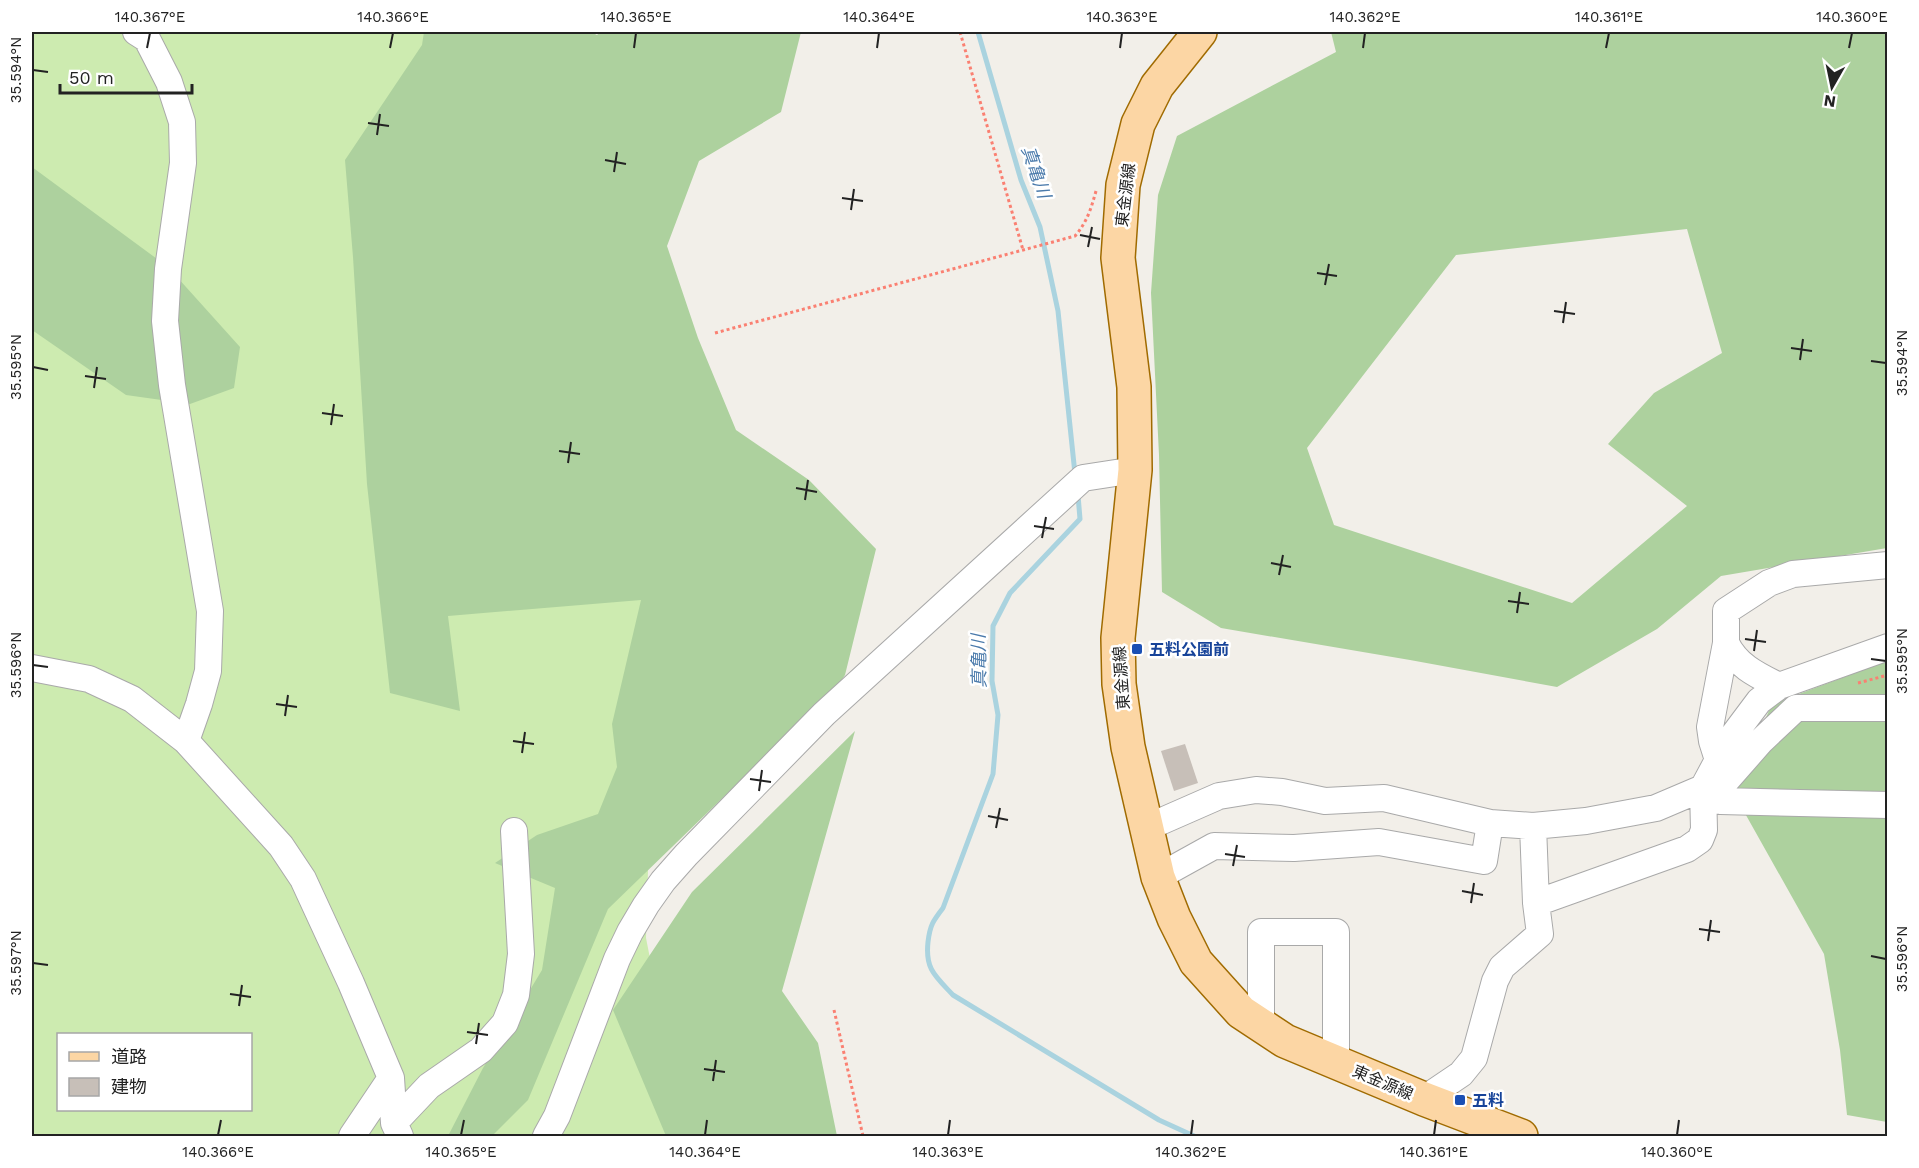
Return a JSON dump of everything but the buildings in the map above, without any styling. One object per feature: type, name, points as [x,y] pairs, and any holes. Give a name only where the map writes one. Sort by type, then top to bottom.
[{"type":"main road","name":"東金源線","points":[[1200,32],[1157,86],[1138,123],[1123,185],[1119,258],[1134,387],[1135,470],[1118,638],[1119,684],[1128,747],[1158,877],[1174,918],[1196,962],[1241,1012],[1285,1041],[1521,1137]]},
{"type":"street","points":[[136,32],[147,39],[169,82],[182,122],[183,163],[168,268],[165,321],[172,385],[210,611],[208,671],[186,741]]},
{"type":"street","points":[[546,1137],[557,1116],[617,959],[630,932],[646,905],[686,855],[824,714],[1083,478],[1135,470]]},
{"type":"street","points":[[1718,760],[1710,727],[1726,643],[1726,611],[1769,583],[1793,574],[1887,565]]},
{"type":"street","points":[[1726,643],[1731,654],[1750,672],[1779,686]]},
{"type":"street","points":[[1536,903],[1687,849],[1700,840],[1704,830],[1703,788],[1726,745],[1759,701],[1779,686],[1887,647]]},
{"type":"street","points":[[32,668],[89,679],[132,699],[186,741],[281,846],[303,879],[351,983],[391,1078],[397,1130]]},
{"type":"street","points":[[1144,823],[1162,821],[1219,796],[1256,790],[1282,792],[1325,801],[1384,798],[1490,823],[1533,825],[1587,822],[1656,808],[1703,788],[1725,782],[1761,741],[1796,708],[1887,708]]},
{"type":"street","points":[[1703,788],[1720,801],[1887,805]]},
{"type":"street","points":[[1158,877],[1214,846],[1294,848],[1379,842],[1484,861],[1490,823]]},
{"type":"street","points":[[1424,1099],[1461,1074],[1474,1058],[1495,981],[1502,967],[1540,934],[1536,903],[1533,825]]},
{"type":"street","points":[[397,1130],[429,1086],[481,1050],[505,1023],[516,995],[521,954],[514,831]]},
{"type":"street","points":[[1262,1025],[1261,932],[1336,932],[1336,1062]]},
{"type":"street","points":[[352,1137],[391,1078]]},
{"type":"path","points":[[960,32],[1023,250]]},
{"type":"path","points":[[715,333],[1075,236],[1084,225],[1090,212],[1097,188]]},
{"type":"path","points":[[834,1010],[864,1137]]},
{"type":"green space","points":[[32,32],[524,32],[657,567],[646,938],[685,1136],[32,1136]]},
{"type":"green space","points":[[424,32],[591,32],[597,35],[600,32],[801,32],[781,112],[699,161],[667,246],[698,338],[736,430],[809,480],[876,549],[845,675],[811,724],[736,785],[608,909],[528,1100],[492,1136],[448,1136],[483,1068],[542,970],[555,888],[495,863],[537,835],[598,814],[617,767],[612,724],[641,600],[448,616],[460,711],[390,693],[367,484],[345,160],[422,45]]},
{"type":"green space","points":[[1331,32],[1887,32],[1887,548],[1721,576],[1657,629],[1557,687],[1221,628],[1162,592],[1159,455],[1151,293],[1158,195],[1177,136],[1336,52]],"holes":[[[1687,229],[1722,353],[1654,393],[1608,444],[1687,506],[1572,603],[1334,525],[1307,448],[1456,255]]]},
{"type":"green space","points":[[32,167],[168,267],[240,347],[234,388],[190,404],[126,395],[32,330]]},
{"type":"green space","points":[[1887,661],[1887,1122],[1847,1115],[1840,1050],[1824,954],[1733,792],[1772,704]]},
{"type":"green space","points":[[855,731],[782,991],[818,1043],[837,1136],[666,1136],[613,1010],[692,892]]},
{"type":"waterway","name":"真亀川","points":[[978,32],[1021,180],[1040,227],[1058,311],[1075,474]]},
{"type":"waterway","name":"真亀川","points":[[1078,495],[1080,519],[1010,593],[993,626],[992,681],[998,715],[993,774],[943,908],[931,927],[928,959],[936,977],[953,995],[1159,1120],[1194,1136]]},
{"type":"place","name":"五料公園前","points":[[1137,649]]},
{"type":"place","name":"五料","points":[[1460,1100]]}]
